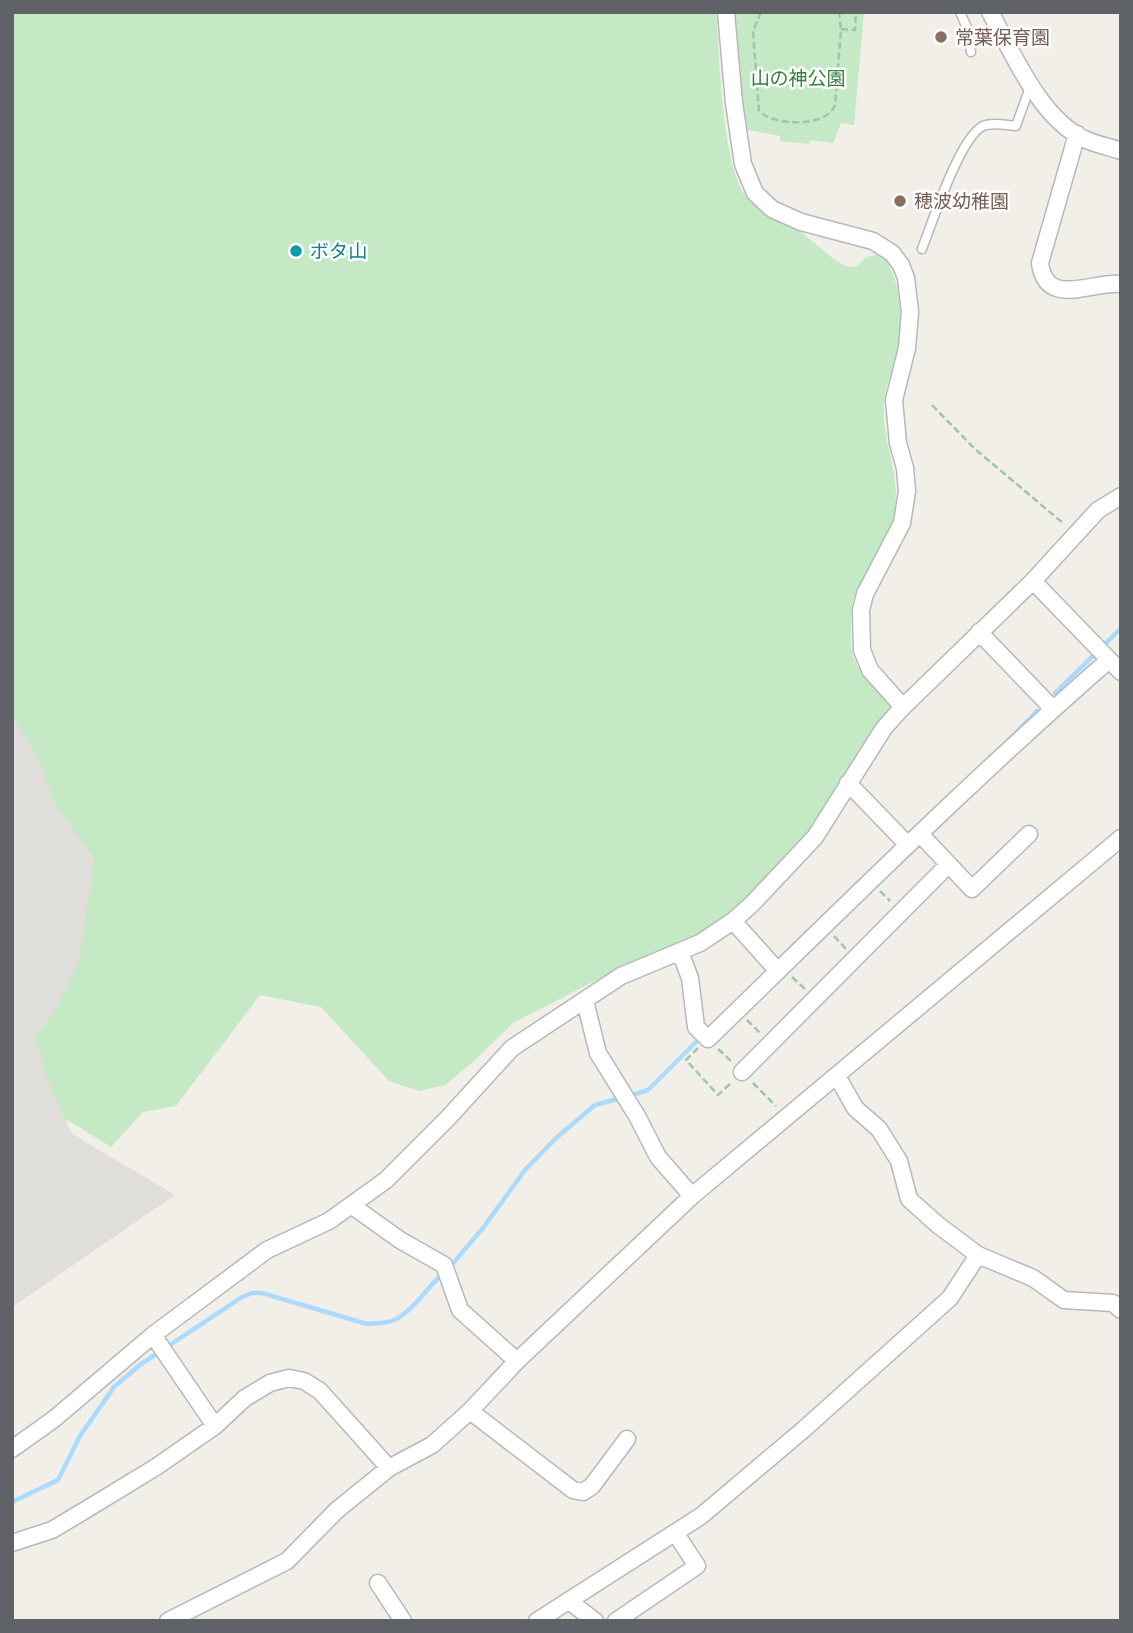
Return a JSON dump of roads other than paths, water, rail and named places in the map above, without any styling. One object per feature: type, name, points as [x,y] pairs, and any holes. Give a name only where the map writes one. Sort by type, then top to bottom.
[{"type":"street","points":[[726,12],[734,103],[743,164],[755,193],[772,209],[801,222],[873,241],[892,253],[906,278],[910,312],[907,348],[894,400],[898,443],[905,468],[907,491],[902,523],[864,594],[861,610],[862,650],[870,670],[903,707]]},
{"type":"street","points":[[990,12],[1031,85],[1053,115],[1083,138],[1121,151]]},
{"type":"street","points":[[1077,134],[1040,263],[1041,268],[1044,276],[1055,288],[1075,291],[1108,283],[1121,284]]},
{"type":"street","points":[[12,1449],[160,1345],[267,1250],[329,1221],[386,1180],[512,1048],[621,976],[700,943],[733,921],[815,837],[884,728],[903,707],[1033,581],[1098,510],[1121,496]]},
{"type":"street","points":[[680,951],[690,978],[696,1027],[704,1035],[738,1010],[777,966],[824,926],[910,839],[1107,659],[1033,581]]},
{"type":"street","points":[[979,632],[1053,709]]},
{"type":"street","points":[[848,783],[910,839],[948,865],[972,890],[1029,834]]},
{"type":"street","points":[[168,1621],[287,1561],[337,1510],[389,1468],[432,1445],[692,1196],[1121,838]]},
{"type":"street","points":[[742,1072],[948,865]]},
{"type":"street","points":[[733,921],[777,966]]},
{"type":"street","points":[[584,1001],[598,1053],[658,1157],[692,1196]]},
{"type":"street","points":[[837,1076],[855,1108],[880,1129],[899,1161],[909,1199],[938,1225],[978,1255],[1033,1278],[1063,1300],[1118,1303]]},
{"type":"street","points":[[351,1205],[446,1271],[460,1310],[517,1361]]},
{"type":"street","points":[[537,1621],[614,1569],[676,1534],[701,1516],[803,1430],[950,1298],[978,1255]]},
{"type":"street","points":[[160,1345],[215,1426]]},
{"type":"street","points":[[12,1543],[52,1530],[156,1467],[215,1426],[245,1398],[270,1383],[289,1378],[304,1381],[320,1391],[389,1468]]},
{"type":"street","points":[[470,1411],[573,1490],[583,1492],[592,1486],[627,1439]]},
{"type":"street","points":[[616,1621],[697,1566],[676,1534]]},
{"type":"street","points":[[378,1583],[403,1621]]},
{"type":"street","points":[[569,1601],[595,1621]]},
{"type":"lane","points":[[960,12],[969,32],[971,52]]},
{"type":"lane","points":[[922,249],[956,163],[975,131],[986,124],[1016,126],[1031,85]]},
{"type":"waterway","points":[[1103,646],[1121,628]]},
{"type":"waterway","points":[[1055,693],[1097,652]]},
{"type":"waterway","points":[[1008,741],[1037,711]]},
{"type":"waterway","points":[[629,1096],[648,1090],[702,1036]]},
{"type":"waterway","points":[[449,1268],[483,1228],[525,1170],[556,1138],[595,1105],[621,1098]]},
{"type":"waterway","points":[[12,1502],[58,1480],[80,1436],[114,1387],[141,1364],[242,1297],[262,1293],[367,1324],[384,1323],[407,1312],[442,1274]]},
{"type":"place","name":"常葉保育園","points":[[941,37]]},
{"type":"place","name":"穂波幼稚園","points":[[900,201]]},
{"type":"place","name":"ボタ山","points":[[296,251]]},
{"type":"park label","name":"山の神公園","points":[[798,78]]}]
